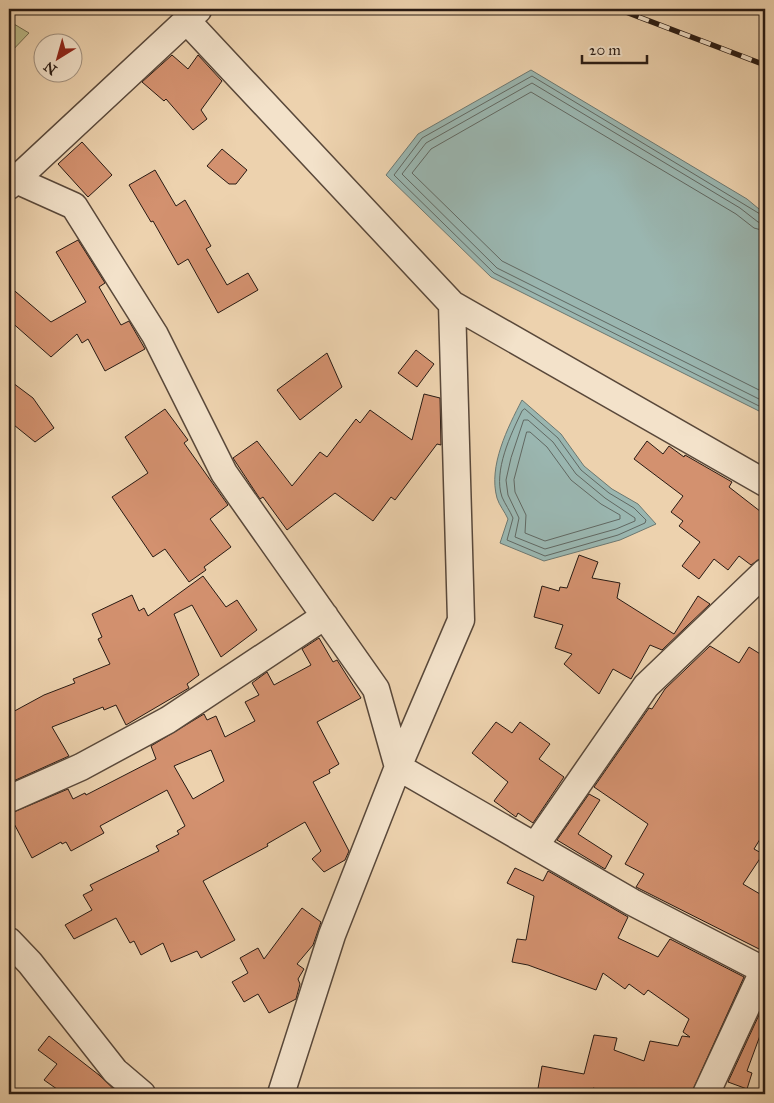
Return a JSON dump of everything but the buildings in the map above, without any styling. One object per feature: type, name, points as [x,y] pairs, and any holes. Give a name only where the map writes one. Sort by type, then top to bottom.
[{"type":"street","points":[[706,1094],[765,969],[632,902],[398,767],[376,689],[224,473],[155,335],[74,206],[12,183],[193,15],[452,304],[765,483]]},
{"type":"street","points":[[281,1094],[332,934],[398,767],[461,620],[452,304]]},
{"type":"street","points":[[536,846],[646,686],[765,572]]},
{"type":"street","points":[[9,799],[81,767],[168,720],[325,616]]},
{"type":"street","points":[[9,941],[30,963],[115,1071],[142,1094]]},
{"type":"shaded area","points":[[9,21],[29,33],[9,54]]},
{"type":"water","points":[[531,70],[747,199],[765,214],[765,414],[491,277],[386,175],[418,134]]},
{"type":"water","points":[[522,400],[561,434],[584,466],[612,489],[638,504],[656,524],[620,540],[544,561],[500,543],[508,519],[497,498],[495,473],[497,460],[511,422]]},
{"type":"railway","points":[[618,9],[765,65]]}]
